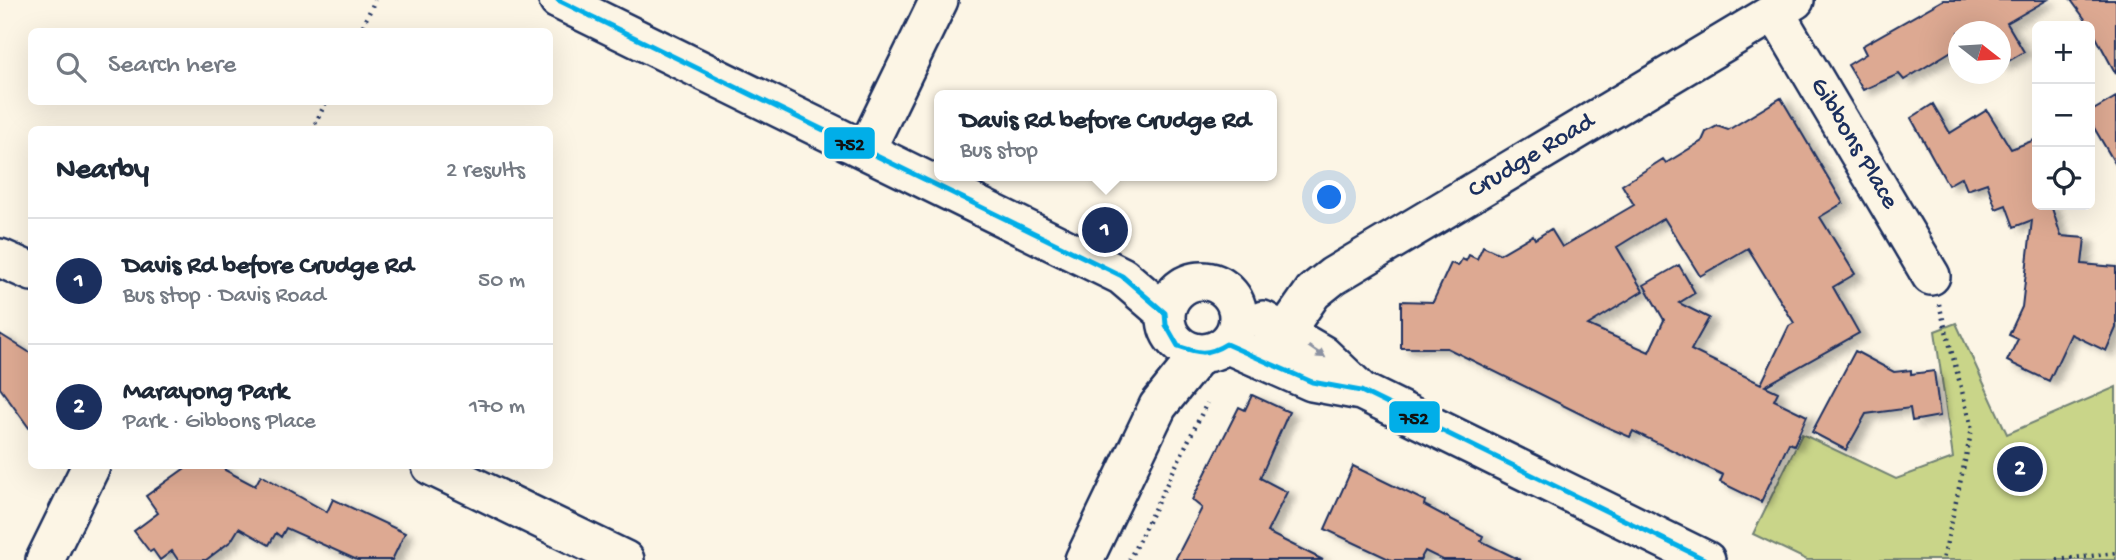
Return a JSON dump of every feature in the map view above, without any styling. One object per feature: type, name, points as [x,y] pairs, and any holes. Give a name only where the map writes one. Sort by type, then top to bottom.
[{"type":"street","points":[[558,0],[1122,276],[1191,337],[1311,382],[1361,391],[1706,560]]},
{"type":"street","points":[[866,150],[939,0]]},
{"type":"street","name":"Gibbons Place","points":[[1785,6],[1931,276]]},
{"type":"street","name":"Crudge Road","points":[[1285,332],[1313,292],[1333,276],[1785,6]]},
{"type":"street","points":[[0,258],[28,270]]},
{"type":"street","points":[[1122,276],[1186,284],[1210,281],[1227,290],[1237,305],[1322,354],[1361,391]]},
{"type":"street","points":[[1084,560],[1191,337],[1176,291],[1186,284]]},
{"type":"street","points":[[1191,337],[1237,329],[1237,305]]},
{"type":"street","points":[[45,560],[90,469]]},
{"type":"street","points":[[437,469],[625,560]]},
{"type":"path","points":[[362,28],[375,0]]},
{"type":"path","points":[[314,126],[324,105]]},
{"type":"path","points":[[1931,276],[1972,429],[1942,560]]},
{"type":"path","points":[[1129,560],[1207,403]]},
{"type":"path","points":[[2057,560],[2083,554],[2116,553]]},
{"type":"green space","points":[[1956,323],[2007,434],[2116,387],[2116,560],[1807,560],[1753,534],[1802,434],[1896,479],[1953,458],[1935,331]]},
{"type":"building","points":[[1943,0],[2047,0],[2010,21],[1948,21],[1948,53],[1904,80],[1899,74],[1863,90],[1848,65],[1866,54],[1862,46]]},
{"type":"building","points":[[2071,0],[2116,0],[2116,74],[2095,35],[2095,21],[2086,21]]},
{"type":"building","points":[[2011,30],[2024,52],[2011,60]]},
{"type":"building","points":[[2116,97],[2116,165],[2095,129],[2095,109]]},
{"type":"building","points":[[1781,98],[1843,203],[1820,217],[1855,274],[1833,287],[1859,333],[1765,386],[1778,392],[1774,400],[1807,416],[1794,445],[1789,443],[1761,502],[1720,482],[1723,475],[1633,431],[1630,437],[1609,428],[1447,348],[1401,348],[1401,301],[1433,302],[1451,263],[1458,266],[1462,259],[1466,261],[1469,255],[1477,259],[1483,246],[1500,254],[1533,235],[1535,239],[1551,229],[1562,247],[1634,205],[1622,185],[1663,159],[1666,163],[1702,141],[1706,132],[1717,126],[1728,130]],"holes":[[[1664,218],[1700,276],[1748,248],[1794,323],[1789,326],[1761,384],[1691,350],[1709,318],[1679,303],[1695,293],[1679,265],[1644,285],[1664,320],[1649,352],[1588,325],[1643,291],[1617,247]]]},
{"type":"building","points":[[1933,104],[1950,133],[1987,110],[2011,149],[2032,141],[2032,210],[2053,210],[2061,236],[2085,238],[2082,264],[2116,267],[2116,328],[2106,351],[2071,334],[2049,381],[2007,361],[2018,339],[2009,335],[2022,307],[2032,220],[2014,227],[2006,205],[1996,209],[1987,183],[1967,190],[1962,177],[1948,185],[1911,118]]},
{"type":"building","points":[[0,334],[28,352],[28,426],[0,388]]},
{"type":"building","points":[[1855,351],[1894,372],[1911,370],[1911,374],[1934,371],[1940,416],[1912,421],[1910,408],[1866,414],[1846,450],[1812,432]]},
{"type":"building","points":[[1252,395],[1289,412],[1260,478],[1287,492],[1267,532],[1323,560],[1175,560],[1202,508],[1192,500],[1239,407],[1245,410]]},
{"type":"building","points":[[1353,466],[1425,501],[1424,505],[1483,536],[1481,541],[1520,560],[1443,560],[1425,551],[1420,560],[1391,560],[1325,529]]},
{"type":"building","points":[[184,469],[225,469],[255,486],[261,475],[327,512],[333,499],[405,533],[392,560],[357,560],[286,528],[281,537],[276,533],[269,545],[239,528],[231,541],[206,560],[178,560],[172,551],[160,560],[153,550],[150,552],[134,531],[158,513],[146,496]]},
{"type":"transit line","name":"752","points":[[558,0],[1122,276],[1165,313],[1166,325],[1178,346],[1202,352],[1226,344],[1312,382],[1361,391],[1706,560]]},
{"type":"place","name":"Davis Rd before Crudge Rd","points":[[1105,230]]},
{"type":"place","name":"Marayong Park","points":[[2020,469]]}]
